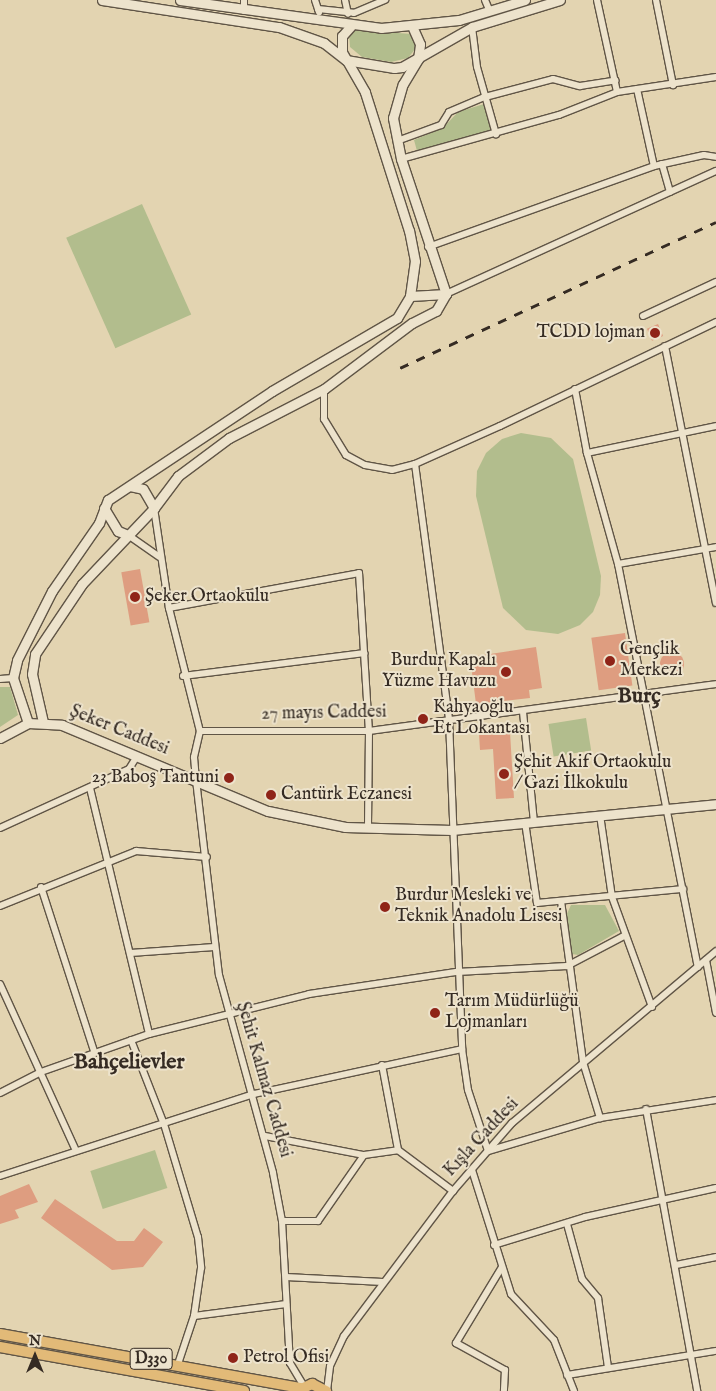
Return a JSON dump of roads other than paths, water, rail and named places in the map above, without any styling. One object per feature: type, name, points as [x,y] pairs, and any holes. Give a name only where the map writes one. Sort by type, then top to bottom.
[{"type":"highway","name":"D330","points":[[0,1334],[178,1364],[301,1388],[317,1385],[326,1391]]},
{"type":"highway","name":"D330","points":[[0,1347],[244,1391]]},
{"type":"main road","points":[[102,0],[279,27],[324,43],[346,60],[394,68],[418,59],[472,27],[560,0]]},
{"type":"main road","points":[[180,0],[351,26],[413,28],[490,12],[525,0]]},
{"type":"main road","points":[[0,738],[28,723],[13,678],[17,660],[52,591],[99,524],[108,500],[272,391],[397,318],[410,296],[416,261],[409,230],[365,92],[346,60],[340,42],[351,26]]},
{"type":"main road","points":[[413,28],[420,44],[418,59],[396,102],[397,141],[428,247],[446,294]]},
{"type":"main road","points":[[410,296],[446,294]]},
{"type":"main road","points":[[43,722],[32,674],[35,654],[82,584],[154,508],[178,476],[229,438],[324,389],[412,323],[436,311],[446,294]]},
{"type":"main road","points":[[130,486],[143,489],[154,508]]},
{"type":"main road","points":[[104,508],[118,531],[128,535]]},
{"type":"main road","name":"Şeker Caddesi","points":[[28,723],[43,722],[62,725],[268,811],[368,827],[452,830],[716,804]]},
{"type":"street","points":[[244,0],[244,11]]},
{"type":"street","points":[[315,0],[322,21]]},
{"type":"street","points":[[345,0],[348,14]]},
{"type":"street","points":[[368,0],[372,7]]},
{"type":"street","points":[[318,9],[348,14],[372,7],[385,0]]},
{"type":"street","points":[[485,0],[490,12]]},
{"type":"street","points":[[597,0],[616,80],[617,92]]},
{"type":"street","points":[[656,0],[673,85]]},
{"type":"street","points":[[472,27],[486,97],[496,134]]},
{"type":"street","points":[[402,159],[496,134],[617,92],[716,77]]},
{"type":"street","points":[[397,141],[441,125],[449,112],[486,97],[553,79],[580,86],[616,80]]},
{"type":"street","points":[[637,89],[654,166]]},
{"type":"street","points":[[428,247],[654,166],[704,156],[716,157]]},
{"type":"street","points":[[662,164],[670,192]]},
{"type":"street","points":[[446,294],[716,171]]},
{"type":"street","points":[[643,316],[716,282]]},
{"type":"street","points":[[324,389],[324,419],[346,455],[365,465],[392,470],[415,464],[716,322]]},
{"type":"street","points":[[665,346],[685,432],[704,549],[716,603]]},
{"type":"street","points":[[575,389],[587,454],[618,564],[698,967]]},
{"type":"street","points":[[587,454],[716,426]]},
{"type":"street","points":[[415,464],[449,720],[457,972],[462,1049],[468,1090],[488,1151],[600,1118],[646,1109],[716,1100]]},
{"type":"street","points":[[154,508],[159,557],[183,676],[200,731]]},
{"type":"street","points":[[128,535],[159,557]]},
{"type":"street","points":[[618,564],[716,547]]},
{"type":"street","points":[[169,608],[359,573],[369,731],[368,827]]},
{"type":"street","points":[[183,676],[365,653]]},
{"type":"street","points":[[0,679],[13,678]]},
{"type":"street","name":"27 mayıs Caddesi","points":[[200,731],[369,731],[523,712],[644,692],[716,684]]},
{"type":"street","points":[[523,712],[529,822],[537,903],[683,889]]},
{"type":"street","name":"Şehit Kalmaz Caddesi","points":[[200,731],[194,756],[207,857],[215,948],[227,1014],[254,1094],[265,1136],[282,1221],[290,1363],[301,1388]]},
{"type":"street","points":[[0,828],[129,769],[138,756]]},
{"type":"street","points":[[90,788],[149,1034]]},
{"type":"street","points":[[600,815],[612,897],[624,936],[652,1007]]},
{"type":"street","points":[[0,906],[42,887],[136,852],[207,857]]},
{"type":"street","points":[[42,887],[94,1052]]},
{"type":"street","points":[[560,901],[567,966],[583,1062],[600,1118]]},
{"type":"street","points":[[0,1093],[42,1072],[94,1052],[149,1034],[227,1014],[309,994],[457,972],[567,966],[624,936]]},
{"type":"street","points":[[130,953],[215,948]]},
{"type":"street","name":"Kışla Caddesi","points":[[326,1391],[330,1366],[344,1336],[453,1191],[512,1123],[583,1062],[652,1007],[716,951]]},
{"type":"street","points":[[706,960],[716,1013]]},
{"type":"street","points":[[0,984],[42,1072],[76,1151]]},
{"type":"street","points":[[131,1040],[164,1124],[198,1237],[201,1268],[194,1316],[178,1364]]},
{"type":"street","points":[[0,1176],[254,1094],[462,1049]]},
{"type":"street","points":[[382,1065],[398,1150],[453,1191]]},
{"type":"street","points":[[646,1109],[665,1201],[697,1391]]},
{"type":"street","points":[[265,1136],[364,1155],[398,1150]]},
{"type":"street","points":[[282,1221],[318,1221],[364,1155]]},
{"type":"street","points":[[472,1170],[494,1245],[511,1294],[554,1340],[574,1391]]},
{"type":"street","points":[[494,1245],[567,1224],[716,1188]]},
{"type":"street","points":[[567,1224],[582,1280],[598,1298],[608,1367]]},
{"type":"street","points":[[676,1265],[716,1257]]},
{"type":"street","points":[[502,1267],[456,1343],[505,1370],[504,1391]]},
{"type":"street","points":[[286,1277],[384,1282]]},
{"type":"street","points":[[194,1316],[286,1304]]},
{"type":"street","points":[[567,1375],[716,1351]]},
{"type":"railway","points":[[400,368],[716,222]]},
{"type":"place","name":"TCDD lojman","points":[[655,333]]},
{"type":"place","name":"Şeker Ortaokulu","points":[[135,597]]},
{"type":"place","name":"Gençlik Merkezi","points":[[610,661]]},
{"type":"place","name":"Burdur Kapalı Yüzme Havuzu","points":[[506,672]]},
{"type":"place","name":"Kahyaoğlu Et Lokantası","points":[[423,719]]},
{"type":"place","name":"Şehit Akif Ortaokulu / Gazi İlkokulu","points":[[504,774]]},
{"type":"place","name":"23 Baboş Tantuni","points":[[229,778]]},
{"type":"place","name":"Cantürk Eczanesi","points":[[271,795]]},
{"type":"place","name":"Burdur Mesleki ve Teknik Anadolu Lisesi","points":[[385,907]]},
{"type":"place","name":"Tarım Müdürlüğü Lojmanları","points":[[435,1013]]},
{"type":"place","name":"Petrol Ofisi","points":[[233,1358]]},
{"type":"district","name":"Burç","points":[[639,697]]},
{"type":"district","name":"Bahçelievler","points":[[129,1063]]}]
